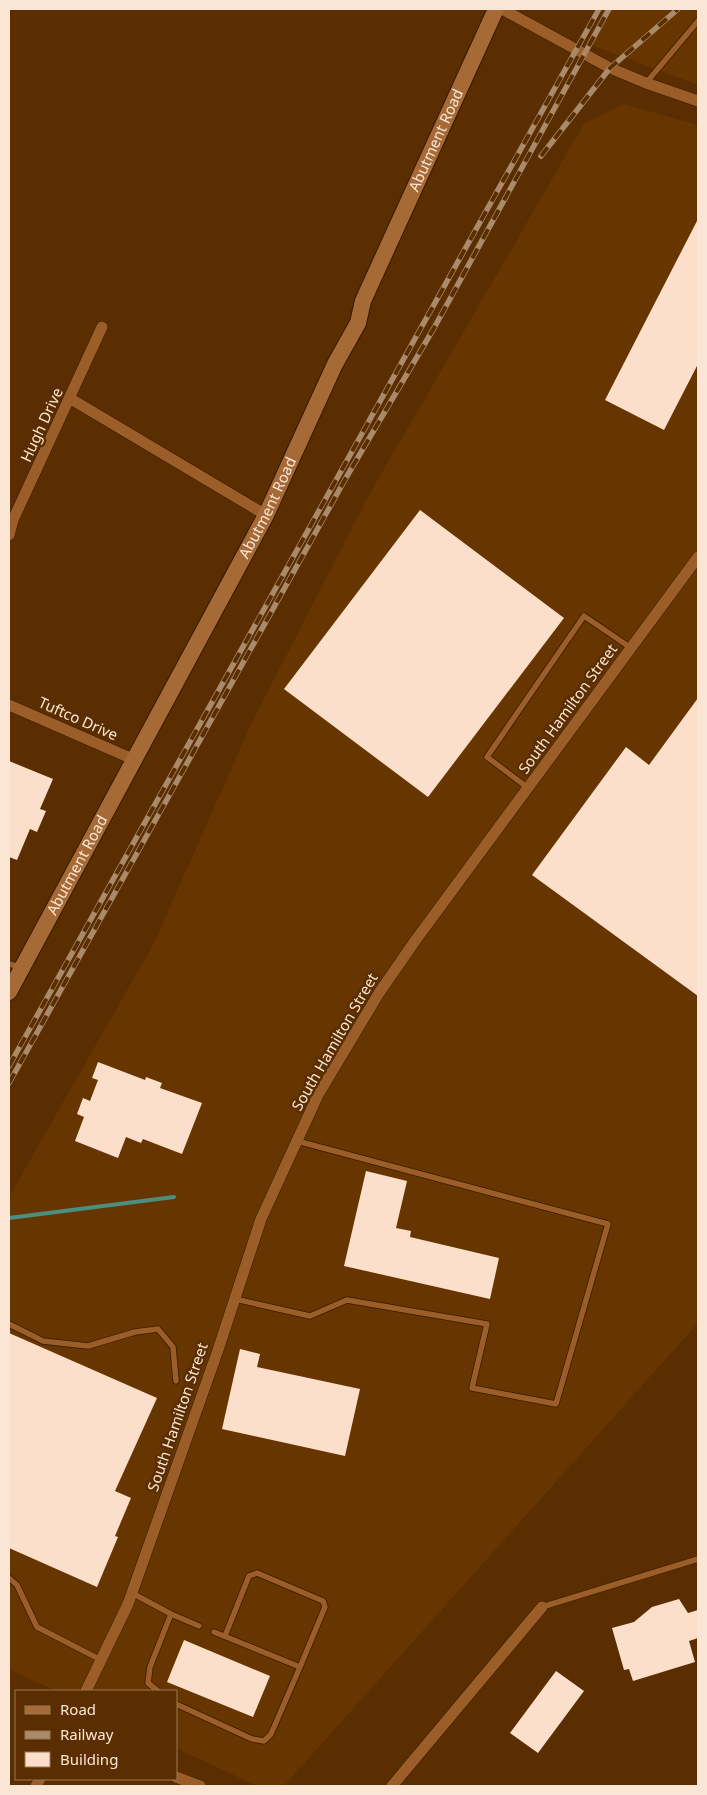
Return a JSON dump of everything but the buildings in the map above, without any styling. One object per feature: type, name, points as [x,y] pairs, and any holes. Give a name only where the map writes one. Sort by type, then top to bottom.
[{"type":"main road","name":"Abutment Road","points":[[9,992],[16,966],[135,760],[266,514],[335,364],[358,323],[363,301],[496,9]]},
{"type":"street","points":[[502,9],[610,68],[698,101]]},
{"type":"street","name":"Hugh Drive","points":[[9,535],[13,520],[71,399],[102,327]]},
{"type":"street","points":[[71,399],[266,514]]},
{"type":"street","name":"South Hamilton Street","points":[[86,1690],[132,1593],[235,1299],[261,1219],[318,1095],[379,993],[698,557]]},
{"type":"street","name":"Tuftco Drive","points":[[9,704],[135,760]]},
{"type":"street","points":[[392,1786],[542,1607]]},
{"type":"street","points":[[178,1778],[200,1786]]},
{"type":"lane","points":[[646,83],[698,21]]},
{"type":"lane","points":[[528,788],[487,757],[584,616],[631,648]]},
{"type":"lane","points":[[235,1299],[310,1316],[347,1300],[486,1324],[472,1388],[556,1404],[608,1224],[298,1141]]},
{"type":"lane","points":[[9,1324],[43,1340],[88,1346],[135,1332],[158,1329],[173,1346],[176,1381]]},
{"type":"lane","points":[[542,1607],[698,1559]]},
{"type":"lane","points":[[178,1705],[252,1738],[264,1741],[271,1734],[325,1607],[323,1601],[256,1573],[249,1576],[225,1636]]},
{"type":"lane","points":[[9,1578],[16,1585],[36,1626],[101,1660]]},
{"type":"lane","points":[[132,1593],[171,1614],[199,1626]]},
{"type":"lane","points":[[157,1690],[148,1683],[150,1667],[171,1614]]},
{"type":"lane","points":[[214,1632],[300,1667]]},
{"type":"shaded area","points":[[605,9],[698,9],[698,85],[586,43]]},
{"type":"shaded area","points":[[624,104],[698,125],[698,1323],[284,1786],[257,1786],[178,1749],[178,1690],[54,1690],[9,1669],[9,1197],[153,945],[253,720],[369,495],[584,124]]},
{"type":"waterway","points":[[9,1218],[174,1197]]},
{"type":"railway","points":[[9,1066],[599,9]]},
{"type":"railway","points":[[9,1083],[347,476],[434,328],[609,9]]},
{"type":"railway","points":[[541,156],[610,68],[678,9]]}]
